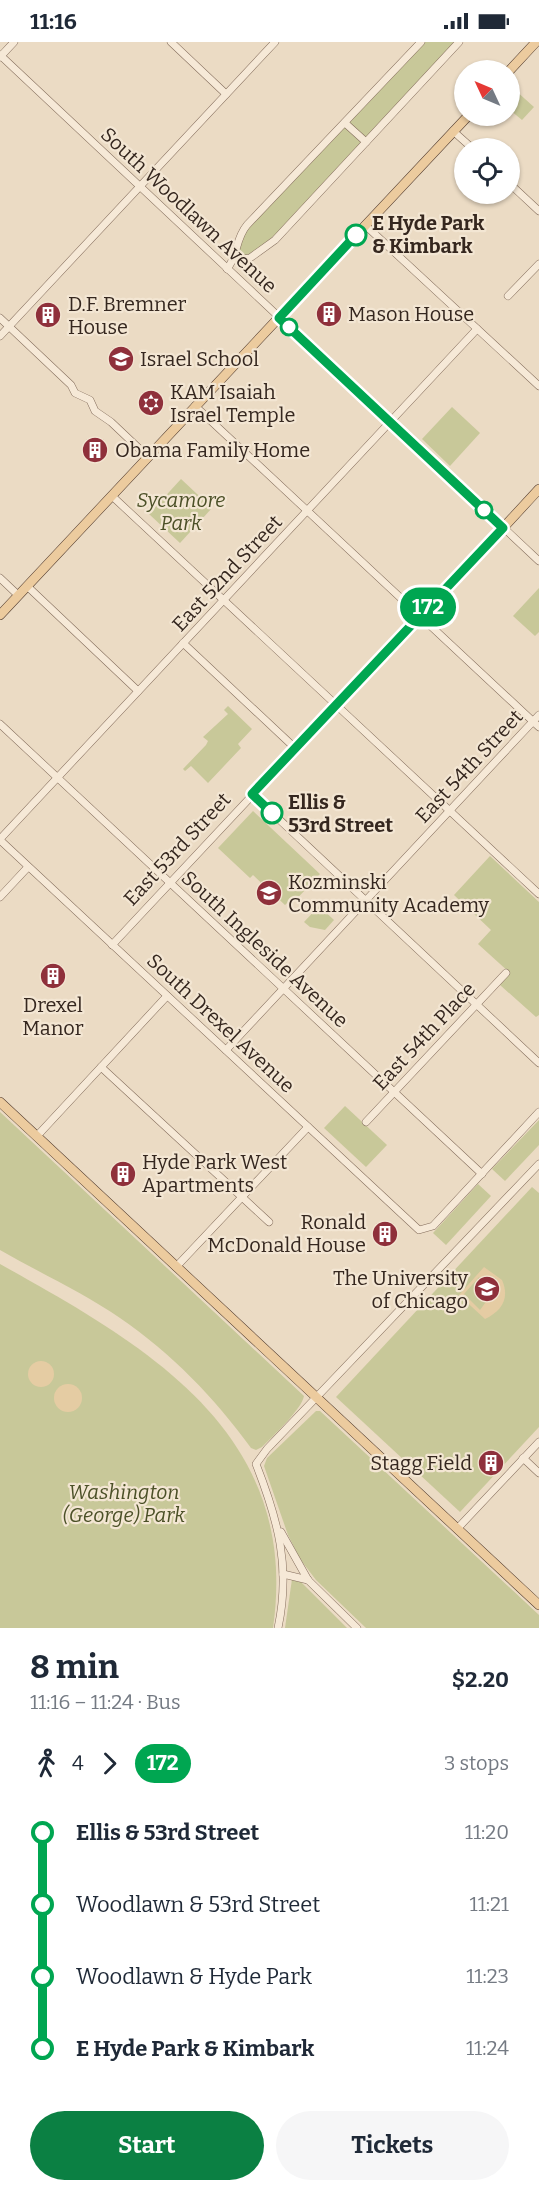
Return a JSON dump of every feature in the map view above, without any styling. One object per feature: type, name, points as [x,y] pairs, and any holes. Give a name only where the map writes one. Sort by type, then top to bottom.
[{"type":"main road","points":[[519,60],[536,42]]},
{"type":"main road","points":[[0,615],[458,126]]},
{"type":"main road","name":"East 53rd Street","points":[[503,528],[539,489]]},
{"type":"main road","points":[[0,1102],[539,1605]]},
{"type":"street","points":[[0,56],[14,42]]},
{"type":"street","points":[[171,42],[226,94]]},
{"type":"street","points":[[0,336],[275,42]]},
{"type":"street","points":[[235,260],[235,248],[242,232],[421,42]]},
{"type":"street","points":[[227,269],[235,260],[250,258],[270,244],[459,42]]},
{"type":"street","name":"South Woodlawn Avenue","points":[[0,56],[539,561]]},
{"type":"street","points":[[345,123],[366,142]]},
{"type":"street","points":[[453,131],[461,138]]},
{"type":"street","points":[[520,193],[539,211]]},
{"type":"street","points":[[365,225],[539,386]]},
{"type":"street","points":[[508,296],[539,264]]},
{"type":"street","points":[[0,318],[71,384],[75,393],[90,400],[96,411],[148,457]]},
{"type":"street","name":"East 52nd Street","points":[[0,840],[477,329]]},
{"type":"street","points":[[195,406],[536,724]]},
{"type":"street","points":[[112,496],[539,894]]},
{"type":"street","name":"East 53rd Street","points":[[112,945],[503,528]]},
{"type":"street","points":[[0,578],[18,596]]},
{"type":"street","points":[[27,586],[138,691]]},
{"type":"street","points":[[183,644],[295,748]]},
{"type":"street","name":"East 54th Street","points":[[226,1050],[450,811],[536,724],[539,715]]},
{"type":"street","name":"South Ingleside Avenue","points":[[0,724],[482,1174]]},
{"type":"street","points":[[252,794],[539,1063]]},
{"type":"street","name":"South Drexel Avenue","points":[[0,840],[419,1230],[432,1227],[482,1174]]},
{"type":"street","points":[[0,897],[28,867]]},
{"type":"street","name":"East 54th Place","points":[[366,1122],[506,973]]},
{"type":"street","points":[[37,1136],[167,996]]},
{"type":"street","points":[[101,1067],[269,1222]]},
{"type":"street","points":[[482,1174],[539,1112]]},
{"type":"street","points":[[177,1267],[308,1127]]},
{"type":"street","points":[[357,1628],[308,1580],[279,1529],[256,1464],[539,1164]]},
{"type":"street","points":[[457,1529],[539,1442]]},
{"type":"street","points":[[524,1458],[539,1473]]},
{"type":"street","points":[[278,1628],[283,1574],[279,1529]]},
{"type":"street","points":[[283,1574],[308,1580]]},
{"type":"green space","points":[[424,42],[456,42],[277,233],[250,256],[237,257],[244,233]]},
{"type":"green space","points":[[520,94],[534,107],[522,120],[520,118]]},
{"type":"green space","points":[[452,407],[480,433],[450,466],[422,439]]},
{"type":"green space","name":"Sycamore Park","points":[[181,479],[212,508],[180,543],[149,514]]},
{"type":"green space","points":[[539,588],[539,632],[535,636],[513,616]]},
{"type":"green space","points":[[228,706],[252,729],[238,744],[241,748],[208,783],[191,766],[185,771],[183,769],[206,745],[208,741],[203,737],[228,714],[224,710]]},
{"type":"green space","points":[[253,811],[320,874],[291,905],[288,902],[285,905],[253,875],[250,878],[218,848]]},
{"type":"green space","points":[[490,856],[539,902],[539,1015],[536,1017],[500,985],[510,973],[478,944],[491,930],[454,895]]},
{"type":"green space","points":[[319,906],[334,920],[325,930],[310,927],[304,922]]},
{"type":"green space","points":[[345,1106],[387,1145],[366,1167],[324,1128]]},
{"type":"green space","points":[[0,1112],[304,1396],[292,1415],[262,1447],[256,1450],[251,1448],[191,1377],[139,1332],[91,1300],[0,1250]]},
{"type":"green space","points":[[539,1120],[539,1145],[505,1181],[492,1169]]},
{"type":"green space","points":[[478,1184],[491,1196],[446,1245],[433,1233]]},
{"type":"green space","name":"The University of Chicago","points":[[532,1187],[539,1193],[539,1427],[460,1512],[336,1397]]},
{"type":"green space","name":"Washington (George) Park","points":[[0,1264],[109,1328],[158,1364],[202,1404],[238,1449],[263,1500],[275,1560],[273,1628],[0,1628]]},
{"type":"green space","points":[[316,1411],[320,1411],[539,1615],[539,1628],[366,1628],[316,1580],[300,1559],[288,1535],[264,1466],[267,1458]]},
{"type":"green space","points":[[292,1579],[299,1580],[347,1628],[285,1628]]},
{"type":"sand","points":[[484,1267],[502,1280],[505,1298],[500,1308],[485,1319],[459,1295]],"holes":[[[479,1277],[494,1291],[480,1310],[464,1294]]]},
{"type":"sand","points":[[41,1361],[50,1365],[54,1374],[50,1383],[41,1387],[32,1383],[28,1374],[32,1365]]},
{"type":"sand","points":[[68,1384],[78,1388],[82,1398],[78,1408],[68,1412],[58,1408],[54,1398],[58,1388]]},
{"type":"bus line","name":"172","points":[[272,813],[252,794],[503,528],[279,318],[356,235]]},
{"type":"place","name":"E Hyde Park & Kimbark","points":[[356,235]]},
{"type":"place","name":"Mason House","points":[[329,314]]},
{"type":"place","name":"D.F. Bremner House","points":[[48,315]]},
{"type":"place","name":"Israel School","points":[[121,359]]},
{"type":"place","name":"KAM Isaiah Israel Temple","points":[[151,403]]},
{"type":"place","name":"Obama Family Home","points":[[95,450]]},
{"type":"place","name":"Ellis & 53rd Street","points":[[272,813]]},
{"type":"place","name":"Kozminski Community Academy","points":[[269,893]]},
{"type":"place","name":"Drexel Manor","points":[[53,976]]},
{"type":"place","name":"Hyde Park West Apartments","points":[[123,1174]]},
{"type":"place","name":"Ronald McDonald House","points":[[385,1234]]},
{"type":"place","name":"The University of Chicago","points":[[487,1289]]},
{"type":"place","name":"Stagg Field","points":[[491,1463]]}]
